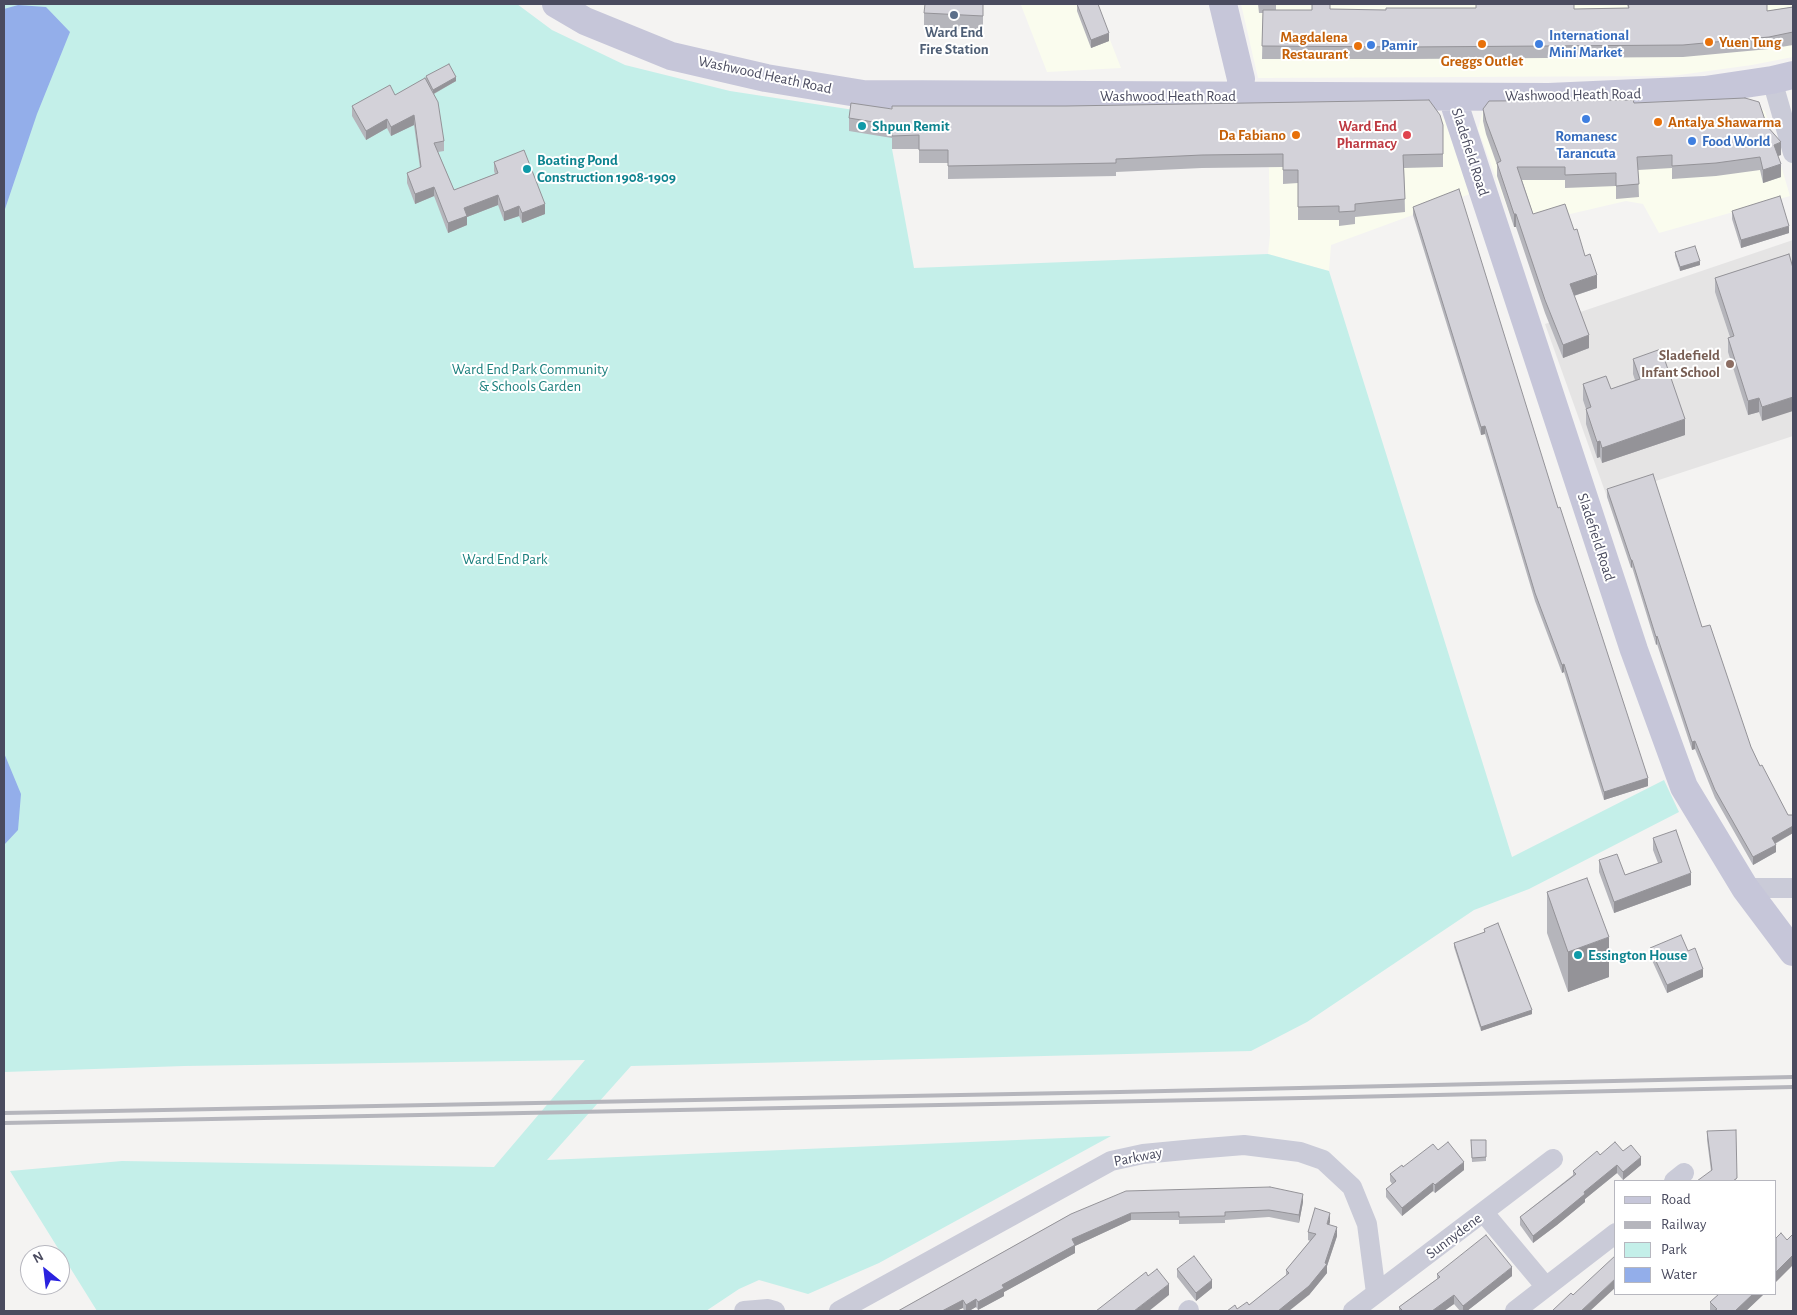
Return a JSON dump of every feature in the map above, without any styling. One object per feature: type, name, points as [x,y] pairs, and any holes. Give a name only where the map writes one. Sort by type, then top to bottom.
[{"type":"main road","name":"Washwood Heath Road","points":[[556,4],[585,21],[671,56],[766,78],[863,94],[1243,88],[1452,96],[1549,97],[1705,90],[1783,77]]},
{"type":"main road","points":[[1223,4],[1243,88]]},
{"type":"main road","name":"Sladefield Road","points":[[1452,96],[1625,622],[1684,787],[1745,888],[1793,952]]},
{"type":"street","points":[[1783,77],[1793,153]]},
{"type":"street","points":[[1745,888],[1793,888]]},
{"type":"street","name":"Parkway","points":[[840,1311],[1111,1161],[1143,1154],[1195,1148],[1244,1146],[1300,1152],[1323,1160],[1352,1187],[1367,1224],[1376,1293]]},
{"type":"street","name":"Sunnydene","points":[[1354,1311],[1553,1159]]},
{"type":"street","points":[[1484,1213],[1546,1286]]},
{"type":"street","points":[[1515,1311],[1614,1235]]},
{"type":"street","points":[[744,1311],[768,1309],[775,1311]]},
{"type":"shaded area","points":[[1096,4],[1121,68],[1047,72],[1021,5]]},
{"type":"shaded area","points":[[1241,4],[1793,4],[1793,57],[1752,65],[1672,76],[1258,78]]},
{"type":"shaded area","points":[[1752,103],[1765,111],[1790,196],[1659,233],[1643,204],[1626,201],[1514,227],[1478,129],[1483,111]]},
{"type":"shaded area","points":[[1436,109],[1445,121],[1470,194],[1331,245],[1329,271],[1268,254],[1270,235],[1268,113]]},
{"type":"shaded area","points":[[1793,240],[1793,436],[1607,497],[1545,324]]},
{"type":"green space","name":"Ward End Park","points":[[4,4],[517,4],[552,30],[625,65],[730,91],[867,112],[892,119],[892,149],[914,268],[1268,254],[1329,271],[1512,857],[1664,780],[1679,812],[1529,889],[1474,910],[1307,1022],[1251,1051],[631,1066],[547,1160],[1111,1136],[879,1263],[808,1294],[759,1280],[739,1289],[706,1311],[97,1311],[70,1268],[70,1245],[56,1245],[10,1171],[122,1161],[494,1167],[585,1060],[184,1066],[4,1072]]},
{"type":"water","points":[[18,5],[46,7],[70,32],[37,114],[4,212],[4,9]]},
{"type":"water","points":[[4,753],[21,794],[18,830],[4,845]]},
{"type":"building","points":[[925,4],[983,4],[983,16],[924,13]]},
{"type":"building","points":[[1077,4],[1098,4],[1109,33],[1091,40]]},
{"type":"building","points":[[1312,4],[1330,4],[1330,9],[1386,10],[1386,8],[1476,8],[1476,4],[1574,4],[1574,9],[1629,8],[1628,4],[1767,4],[1767,11],[1793,7],[1793,32],[1769,37],[1683,45],[1262,46],[1263,10],[1312,10]]},
{"type":"building","points":[[449,64],[456,77],[433,90],[426,76]]},
{"type":"building","points":[[425,78],[438,102],[444,141],[434,143],[454,190],[498,173],[494,162],[524,150],[545,204],[522,213],[519,206],[504,212],[498,195],[464,208],[467,216],[448,223],[434,187],[415,194],[407,173],[421,167],[414,115],[391,127],[387,119],[366,131],[352,106],[390,85],[395,95]]},
{"type":"building","points":[[1745,98],[1759,102],[1767,126],[1781,142],[1774,145],[1781,164],[1763,170],[1760,157],[1672,166],[1672,155],[1637,157],[1639,184],[1616,186],[1616,173],[1565,175],[1565,167],[1517,167],[1533,214],[1565,204],[1574,230],[1577,229],[1585,256],[1590,254],[1597,275],[1570,284],[1589,335],[1563,345],[1545,300],[1516,214],[1514,214],[1497,163],[1501,161],[1483,109],[1489,101],[1633,100],[1634,103]]},
{"type":"building","points":[[1429,100],[1440,115],[1443,125],[1443,154],[1403,155],[1405,199],[1355,204],[1355,211],[1339,212],[1339,206],[1298,207],[1298,170],[1283,170],[1283,154],[1116,159],[1116,163],[948,166],[948,150],[919,150],[919,135],[892,136],[892,125],[849,118],[851,103],[892,109],[892,106],[1066,106]]},
{"type":"building","points":[[1459,189],[1558,508],[1560,507],[1648,778],[1604,792],[1564,664],[1562,665],[1535,593],[1485,426],[1481,427],[1413,207]]},
{"type":"building","points":[[1780,196],[1789,226],[1741,240],[1732,211]]},
{"type":"building","points":[[1695,246],[1700,261],[1680,267],[1675,252]]},
{"type":"building","points":[[1789,254],[1793,268],[1793,397],[1762,407],[1759,398],[1748,401],[1728,338],[1734,336],[1715,278]]},
{"type":"building","points":[[1661,349],[1685,419],[1602,448],[1600,441],[1597,442],[1586,409],[1591,407],[1583,384],[1606,376],[1611,389],[1640,379],[1633,359]]},
{"type":"building","points":[[1653,474],[1702,627],[1710,625],[1751,747],[1788,815],[1793,815],[1793,826],[1772,838],[1776,845],[1753,857],[1715,790],[1695,741],[1692,742],[1607,489]]},
{"type":"building","points":[[1676,830],[1691,873],[1614,902],[1599,860],[1617,854],[1625,875],[1662,862],[1653,838]]},
{"type":"building","points":[[1587,878],[1609,937],[1568,952],[1547,892]]},
{"type":"building","points":[[1498,923],[1532,1010],[1481,1027],[1454,943],[1485,932],[1484,929]]},
{"type":"building","points":[[1681,935],[1688,951],[1695,948],[1703,969],[1667,985],[1650,948]]},
{"type":"building","points":[[1736,1130],[1737,1178],[1734,1180],[1698,1180],[1712,1170],[1707,1131]]},
{"type":"building","points":[[1471,1140],[1486,1140],[1486,1157],[1472,1158]]},
{"type":"building","points":[[1448,1142],[1464,1162],[1435,1185],[1433,1183],[1402,1208],[1386,1189],[1396,1181],[1390,1174],[1402,1165],[1403,1167],[1433,1144],[1438,1150]]},
{"type":"building","points":[[1615,1142],[1623,1151],[1631,1145],[1641,1157],[1623,1172],[1617,1165],[1533,1236],[1520,1217],[1576,1174],[1573,1171],[1597,1151],[1600,1155]]},
{"type":"building","points":[[1270,1187],[1303,1194],[1299,1215],[1269,1210],[1225,1212],[1225,1216],[1179,1217],[1179,1212],[1131,1213],[1072,1239],[1075,1245],[1002,1285],[1004,1288],[978,1302],[976,1299],[966,1305],[963,1300],[942,1311],[898,1311],[1071,1214],[1126,1191]]},
{"type":"building","points":[[1315,1208],[1330,1213],[1327,1224],[1337,1227],[1325,1263],[1327,1264],[1309,1286],[1278,1311],[1227,1311],[1235,1305],[1237,1309],[1247,1302],[1249,1305],[1289,1273],[1286,1270],[1316,1234],[1308,1232]]},
{"type":"building","points":[[1781,1233],[1787,1240],[1793,1234],[1793,1255],[1777,1271],[1777,1237]]},
{"type":"building","points":[[1486,1235],[1512,1267],[1463,1306],[1454,1295],[1432,1311],[1401,1311],[1399,1307],[1440,1277],[1437,1274]]},
{"type":"building","points":[[1194,1256],[1212,1280],[1196,1293],[1177,1269]]},
{"type":"building","points":[[1614,1257],[1614,1280],[1581,1311],[1552,1311],[1571,1293],[1573,1295]]},
{"type":"building","points":[[1157,1269],[1169,1284],[1134,1311],[1096,1311],[1146,1272],[1148,1276]]},
{"type":"building","points":[[1718,1295],[1752,1295],[1735,1311],[1714,1311],[1717,1309],[1710,1302]]},
{"type":"railway","points":[[4,1113],[1793,1077]]},
{"type":"railway","points":[[4,1123],[1793,1087]]},
{"type":"place","name":"Ward End Fire Station","points":[[954,15]]},
{"type":"place","name":"Yuen Tung","points":[[1709,42]]},
{"type":"place","name":"Greggs Outlet","points":[[1482,44]]},
{"type":"place","name":"International Mini Market","points":[[1539,44]]},
{"type":"place","name":"Pamir","points":[[1371,45]]},
{"type":"place","name":"Magdalena Restaurant","points":[[1358,46]]},
{"type":"place","name":"Romanesc Tarancuta","points":[[1586,119]]},
{"type":"place","name":"Antalya Shawarma","points":[[1658,122]]},
{"type":"place","name":"Shpun Remit","points":[[862,126]]},
{"type":"place","name":"Da Fabiano","points":[[1296,135]]},
{"type":"place","name":"Ward End Pharmacy","points":[[1407,135]]},
{"type":"place","name":"Food World","points":[[1692,141]]},
{"type":"place","name":"Boating Pond Construction 1908-1909","points":[[527,169]]},
{"type":"place","name":"Sladefield Infant School","points":[[1730,364]]},
{"type":"place","name":"Essington House","points":[[1578,955]]},
{"type":"park label","name":"Ward End Park Community & Schools Garden","points":[[530,378]]}]
